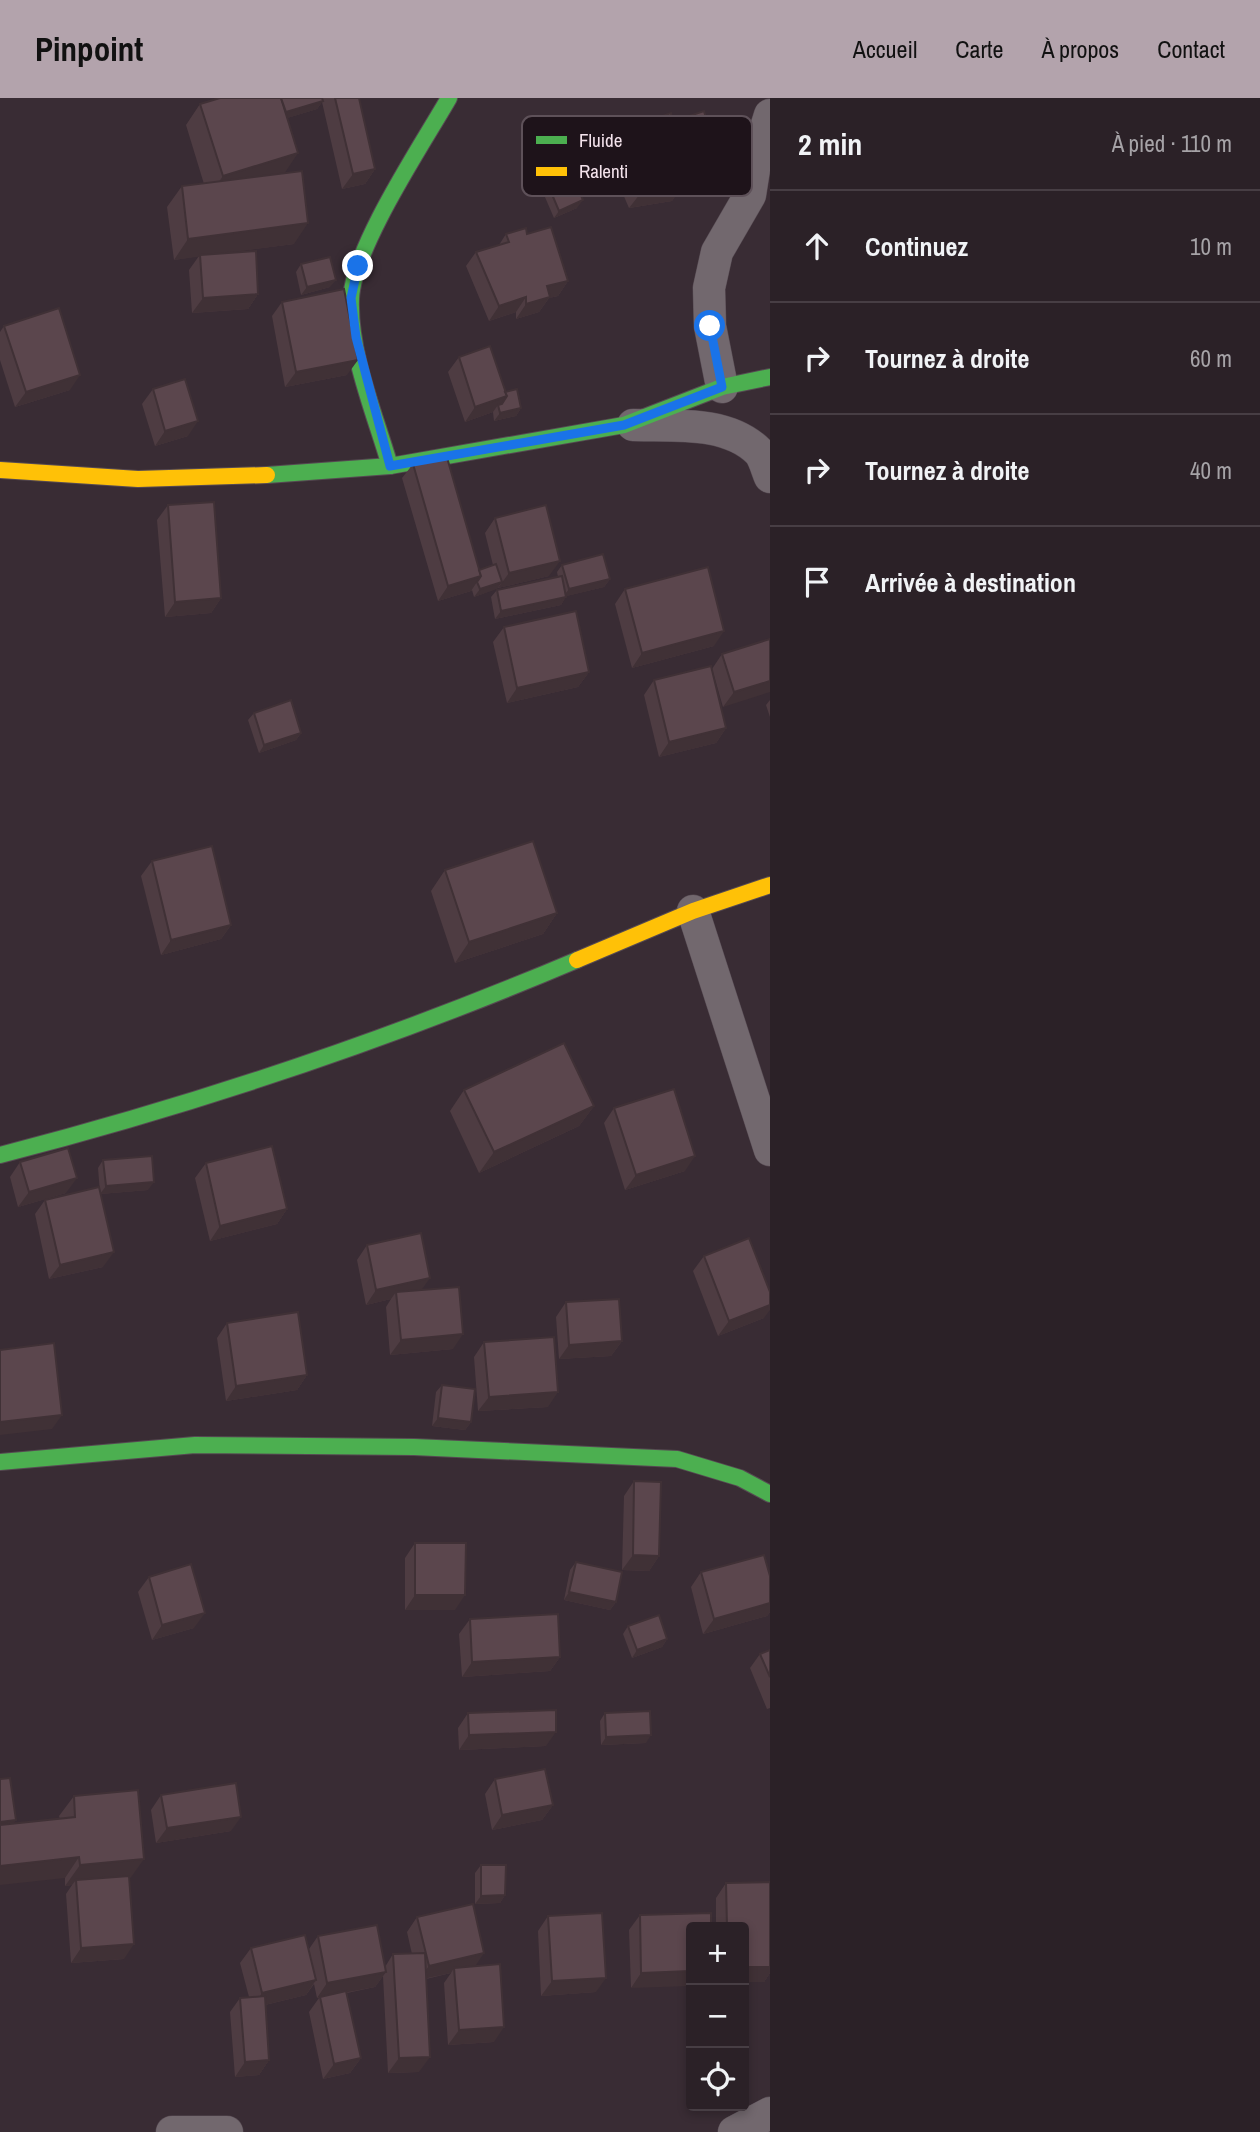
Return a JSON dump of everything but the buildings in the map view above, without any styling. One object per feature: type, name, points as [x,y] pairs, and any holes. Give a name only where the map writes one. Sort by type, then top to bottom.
[{"type":"street","points":[[390,466],[356,337],[351,298],[358,266],[449,98]]},
{"type":"street","points":[[752,179],[754,163],[770,115],[765,98]]},
{"type":"street","points":[[722,387],[710,326],[709,288],[717,252],[749,196]]},
{"type":"street","points":[[624,425],[722,387],[770,377]]},
{"type":"street","points":[[0,470],[138,479],[231,478],[390,466],[624,425],[685,426],[730,433],[760,453],[770,477]]},
{"type":"street","points":[[0,1155],[66,1138],[232,1086],[474,1004],[693,911],[770,884]]},
{"type":"street","points":[[693,911],[770,1150]]},
{"type":"street","points":[[0,1462],[195,1445],[414,1447],[677,1459],[740,1478],[770,1494]]},
{"type":"street","points":[[734,2132],[770,2113]]},
{"type":"street","points":[[172,2132],[227,2132]]},
{"type":"traffic: fast","points":[[390,466],[354,341],[351,299],[363,253],[376,225],[449,98]]},
{"type":"traffic: fast","points":[[267,475],[390,466],[624,425],[722,387],[770,377]]},
{"type":"traffic: fast","points":[[0,1155],[146,1114],[292,1068],[365,1043],[577,960]]},
{"type":"traffic: fast","points":[[0,1462],[195,1445],[414,1447],[677,1459],[740,1478],[770,1494]]},
{"type":"traffic: slow","points":[[0,470],[138,479],[267,475]]},
{"type":"traffic: slow","points":[[577,960],[693,911],[770,885]]},
{"type":"route","points":[[358,266],[351,298],[356,337],[390,466],[624,425],[722,387],[710,326]]}]
